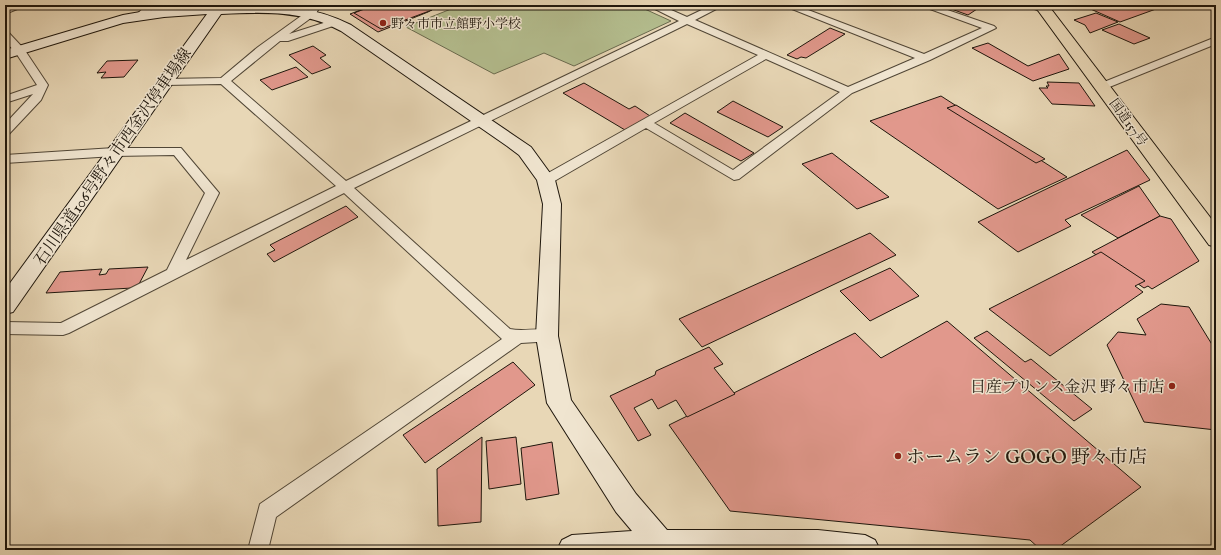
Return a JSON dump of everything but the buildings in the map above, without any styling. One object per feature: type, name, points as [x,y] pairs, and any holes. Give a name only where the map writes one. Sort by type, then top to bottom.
[{"type":"highway","name":"国道157号","points":[[1038,7],[1103,86],[1216,240]]},
{"type":"street","points":[[5,11],[22,5]]},
{"type":"street","points":[[140,16],[152,5]]},
{"type":"street","points":[[652,5],[848,91]]},
{"type":"street","points":[[5,328],[64,329],[345,187],[689,21],[719,5]]},
{"type":"street","points":[[787,5],[926,58]]},
{"type":"street","points":[[647,124],[734,176],[848,91],[926,58],[991,28],[924,5]]},
{"type":"street","points":[[5,55],[108,23],[140,16],[218,8],[314,9],[484,120],[525,152],[546,180],[552,204],[547,336],[559,403],[626,502],[662,547]]},
{"type":"street","name":"石川県道106号野々市西金沢停車場線","points":[[5,306],[218,8]]},
{"type":"street","points":[[164,82],[224,81],[314,9]]},
{"type":"street","points":[[269,44],[336,22]]},
{"type":"street","points":[[5,35],[20,50],[43,85],[37,98],[5,131]]},
{"type":"street","points":[[1103,86],[1216,40]]},
{"type":"street","points":[[546,180],[647,124],[766,55]]},
{"type":"street","points":[[224,81],[345,187],[505,334],[518,337],[547,336]]},
{"type":"street","points":[[5,100],[42,87]]},
{"type":"street","points":[[5,159],[114,152],[177,151],[212,192],[172,275]]},
{"type":"street","points":[[258,550],[267,511],[518,337]]},
{"type":"street","points":[[572,550],[818,544],[865,550]]},
{"type":"green space","points":[[461,5],[636,5],[671,21],[574,66],[544,53],[494,74],[406,27]]},
{"type":"place","name":"野々市市立館野小学校","points":[[383,23]]},
{"type":"place","name":"日産プリンス金沢 野々市店","points":[[1172,386]]},
{"type":"place","name":"ホームラン GOGO 野々市店","points":[[898,456]]}]
